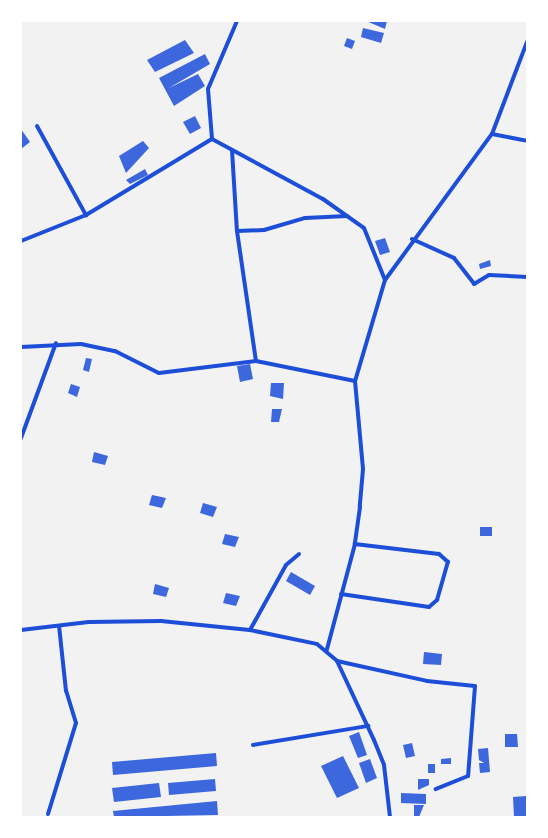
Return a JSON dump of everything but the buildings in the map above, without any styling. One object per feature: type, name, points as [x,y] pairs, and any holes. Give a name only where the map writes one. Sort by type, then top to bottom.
[{"type":"street","points":[[212,139],[208,89],[237,21]]},
{"type":"street","points":[[327,649],[355,544],[363,469],[355,381],[385,280],[412,239],[492,134],[527,42]]},
{"type":"street","points":[[37,126],[86,215]]},
{"type":"street","points":[[492,134],[527,141]]},
{"type":"street","points":[[212,139],[347,216],[364,228],[385,280]]},
{"type":"street","points":[[21,240],[86,215],[212,139]]},
{"type":"street","points":[[232,150],[237,231],[256,361]]},
{"type":"street","points":[[237,231],[264,230],[305,218],[347,216]]},
{"type":"street","points":[[412,239],[454,258],[474,284],[489,276],[527,277]]},
{"type":"street","points":[[21,346],[56,343],[115,351],[160,373],[256,361],[355,381]]},
{"type":"street","points":[[21,438],[56,343]]},
{"type":"street","points":[[341,594],[429,606],[437,600],[448,562],[439,554],[355,544]]},
{"type":"street","points":[[250,630],[286,565],[299,554]]},
{"type":"street","points":[[21,630],[59,626],[161,621],[250,630],[302,639],[327,649],[337,661],[384,765],[390,817]]},
{"type":"street","points":[[48,814],[76,723],[66,691],[59,626]]},
{"type":"street","points":[[337,661],[434,682],[475,686],[468,776],[436,789]]},
{"type":"street","points":[[253,745],[368,726]]}]
